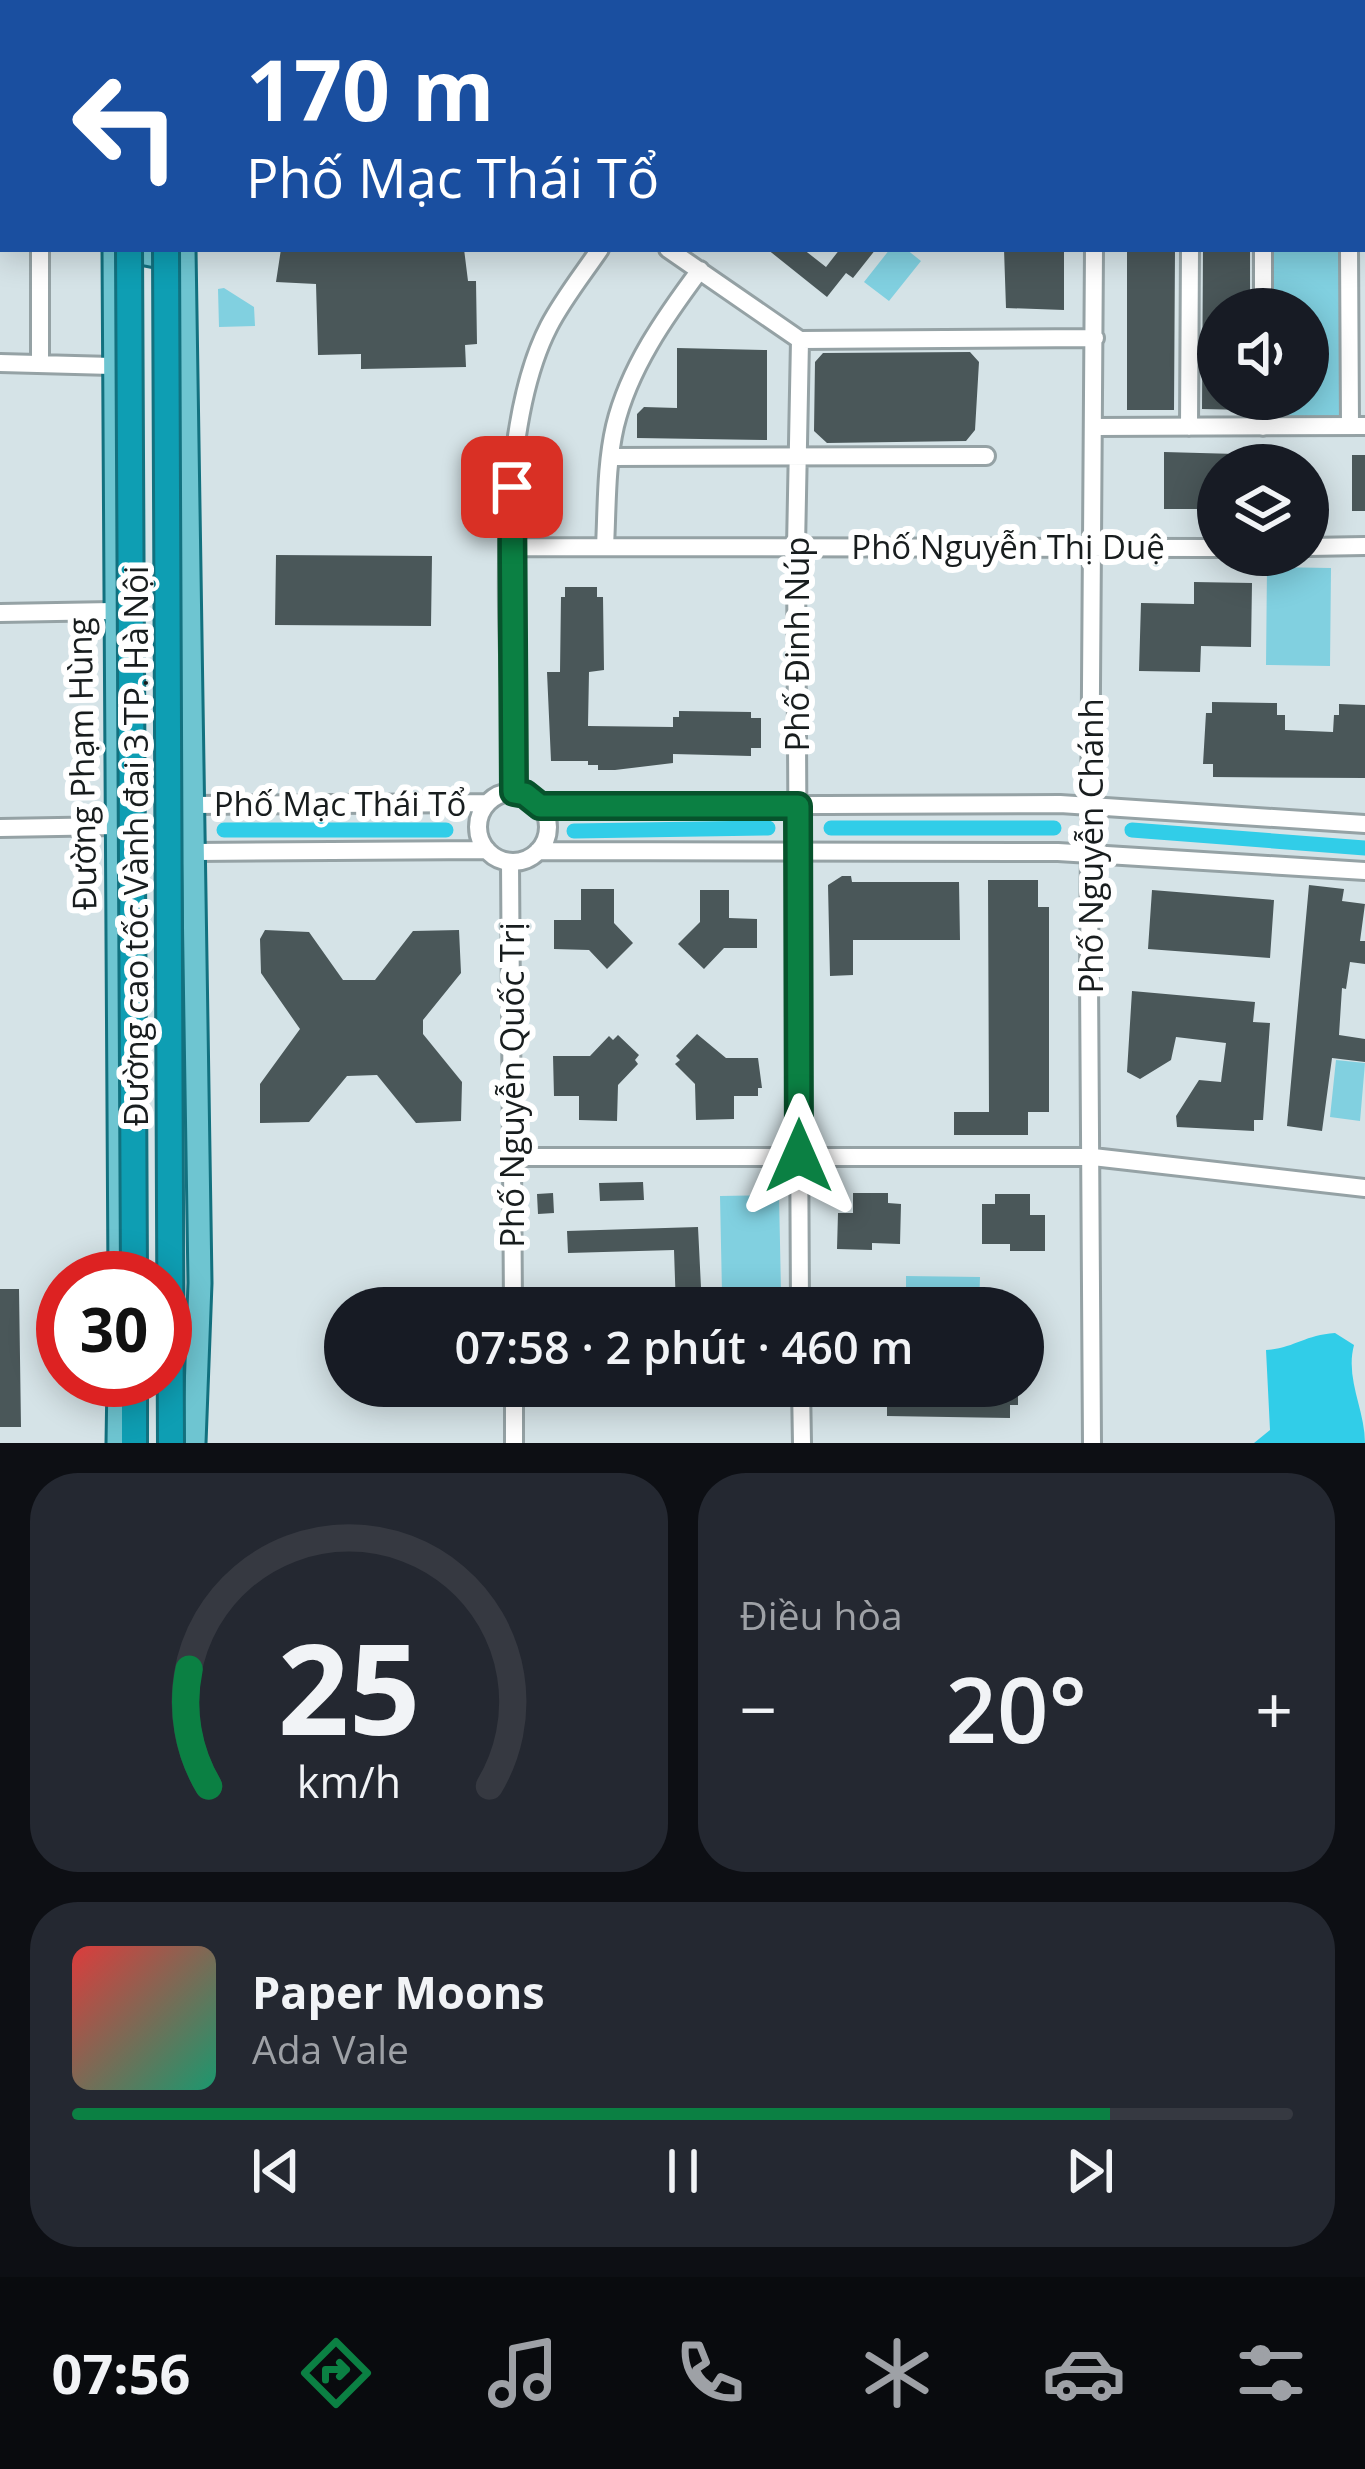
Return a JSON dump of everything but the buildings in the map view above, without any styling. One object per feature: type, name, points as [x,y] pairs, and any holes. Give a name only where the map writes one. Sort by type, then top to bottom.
[{"type":"highway","name":"Đường cao tốc Vành đai 3 TP. Hà Nội","points":[[129,252],[134,1251]]},
{"type":"highway","name":"Đường cao tốc Vành đai 3 TP. Hà Nội","points":[[166,252],[171,1443]]},
{"type":"highway","points":[[134,1407],[134,1443]]},
{"type":"main road","name":"Đường Phạm Hùng","points":[[116,252],[112,366],[120,1251]]},
{"type":"main road","points":[[133,252],[161,257],[174,252]]},
{"type":"main road","points":[[182,252],[200,1283],[194,1443]]},
{"type":"main road","points":[[118,1407],[118,1443]]},
{"type":"street","points":[[40,252],[40,363]]},
{"type":"street","points":[[514,792],[513,456],[548,328],[598,252]]},
{"type":"street","points":[[673,252],[800,340],[1095,338]]},
{"type":"street","name":"Phố Nguyễn Chánh","points":[[1092,1443],[1089,978],[1094,252]]},
{"type":"street","points":[[1189,427],[1190,252]]},
{"type":"street","points":[[1263,252],[1263,288]]},
{"type":"street","points":[[1095,427],[1358,426],[1349,252]]},
{"type":"street","points":[[605,547],[610,457],[620,410],[668,314],[700,270]]},
{"type":"street","name":"Phố Đinh Núp","points":[[800,340],[796,548],[800,1287]]},
{"type":"street","points":[[0,363],[112,366]]},
{"type":"street","points":[[1263,420],[1263,427]]},
{"type":"street","points":[[610,457],[986,456]]},
{"type":"street","points":[[1329,547],[1365,546]]},
{"type":"street","name":"Phố Nguyễn Thị Duệ","points":[[510,547],[1197,548]]},
{"type":"street","points":[[0,613],[113,611]]},
{"type":"street","points":[[514,792],[540,806],[548,829],[538,851],[525,860],[510,862],[487,850],[478,826],[487,803],[514,792]]},
{"type":"street","name":"Phố Mạc Thái Tổ","points":[[193,805],[487,803]]},
{"type":"street","points":[[540,806],[1093,805],[1365,824]]},
{"type":"street","points":[[0,828],[116,826]]},
{"type":"street","name":"Phố Mạc Thái Tổ","points":[[194,852],[487,850]]},
{"type":"street","points":[[538,851],[1092,854],[1365,871]]},
{"type":"street","name":"Phố Nguyễn Quốc Trị","points":[[510,862],[513,1287]]},
{"type":"street","points":[[513,1157],[1093,1157],[1365,1188]]},
{"type":"street","points":[[514,1407],[514,1443]]},
{"type":"street","points":[[801,1407],[802,1443]]},
{"type":"shaded area","points":[[888,252],[910,252],[921,261],[889,301],[864,282]]},
{"type":"shaded area","points":[[1268,252],[1344,252],[1339,419],[1329,419],[1329,288],[1268,288]]},
{"type":"shaded area","points":[[218,289],[254,307],[255,326],[219,327]]},
{"type":"shaded area","points":[[1331,568],[1330,666],[1266,665],[1267,576],[1329,576]]},
{"type":"shaded area","points":[[1336,1060],[1365,1063],[1360,1121],[1330,1117]]},
{"type":"shaded area","points":[[779,1195],[781,1287],[722,1287],[720,1196]]},
{"type":"shaded area","points":[[906,1276],[980,1277],[980,1287],[906,1287]]},
{"type":"shaded area","points":[[1335,1333],[1354,1345],[1352,1370],[1365,1443],[1254,1443],[1270,1430],[1266,1350]]},
{"type":"waterway","points":[[574,831],[768,828]]},
{"type":"waterway","points":[[831,828],[1054,828]]},
{"type":"waterway","points":[[224,830],[446,830]]},
{"type":"waterway","points":[[1132,830],[1365,848]]},
{"type":"route","points":[[512,487],[514,792],[540,806],[798,806],[799,1156]]}]
